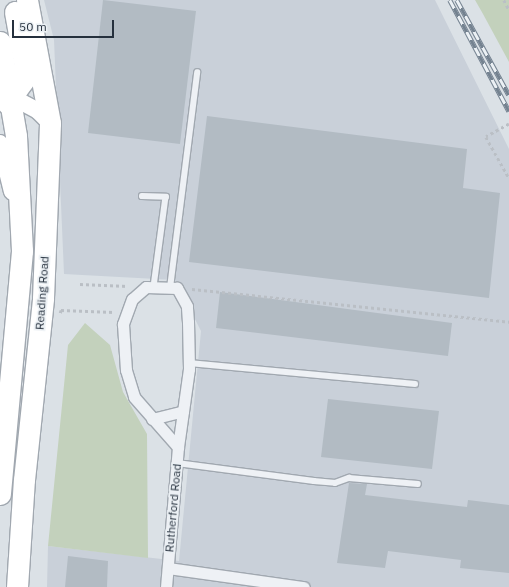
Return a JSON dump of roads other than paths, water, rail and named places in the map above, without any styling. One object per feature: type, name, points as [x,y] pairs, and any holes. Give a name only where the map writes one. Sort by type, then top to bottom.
[{"type":"highway","points":[[4,100],[23,81],[24,68],[13,0]]},
{"type":"highway","name":"Reading Road","points":[[17,587],[24,480],[43,298],[50,123],[27,0]]},
{"type":"highway","name":"Reading Road","points":[[0,42],[4,100],[18,152],[22,251],[0,494]]},
{"type":"street","points":[[4,100],[38,111],[50,123]]},
{"type":"street","points":[[0,143],[22,251]]},
{"type":"street","name":"Rutherford Road","points":[[166,587],[178,447],[189,363],[187,306],[173,288],[146,287],[132,299],[123,324],[126,370],[134,397],[178,447]]},
{"type":"street","points":[[152,419],[183,411]]},
{"type":"street","name":"Rutherford Road","points":[[168,568],[258,584],[304,587]]},
{"type":"lane","points":[[173,288],[197,73]]},
{"type":"lane","points":[[142,196],[166,197],[154,287]]},
{"type":"lane","points":[[189,363],[415,384]]},
{"type":"lane","points":[[177,463],[335,483],[349,478],[418,484]]},
{"type":"railway","points":[[450,0],[509,111]]},
{"type":"railway","points":[[457,0],[509,95]]}]
